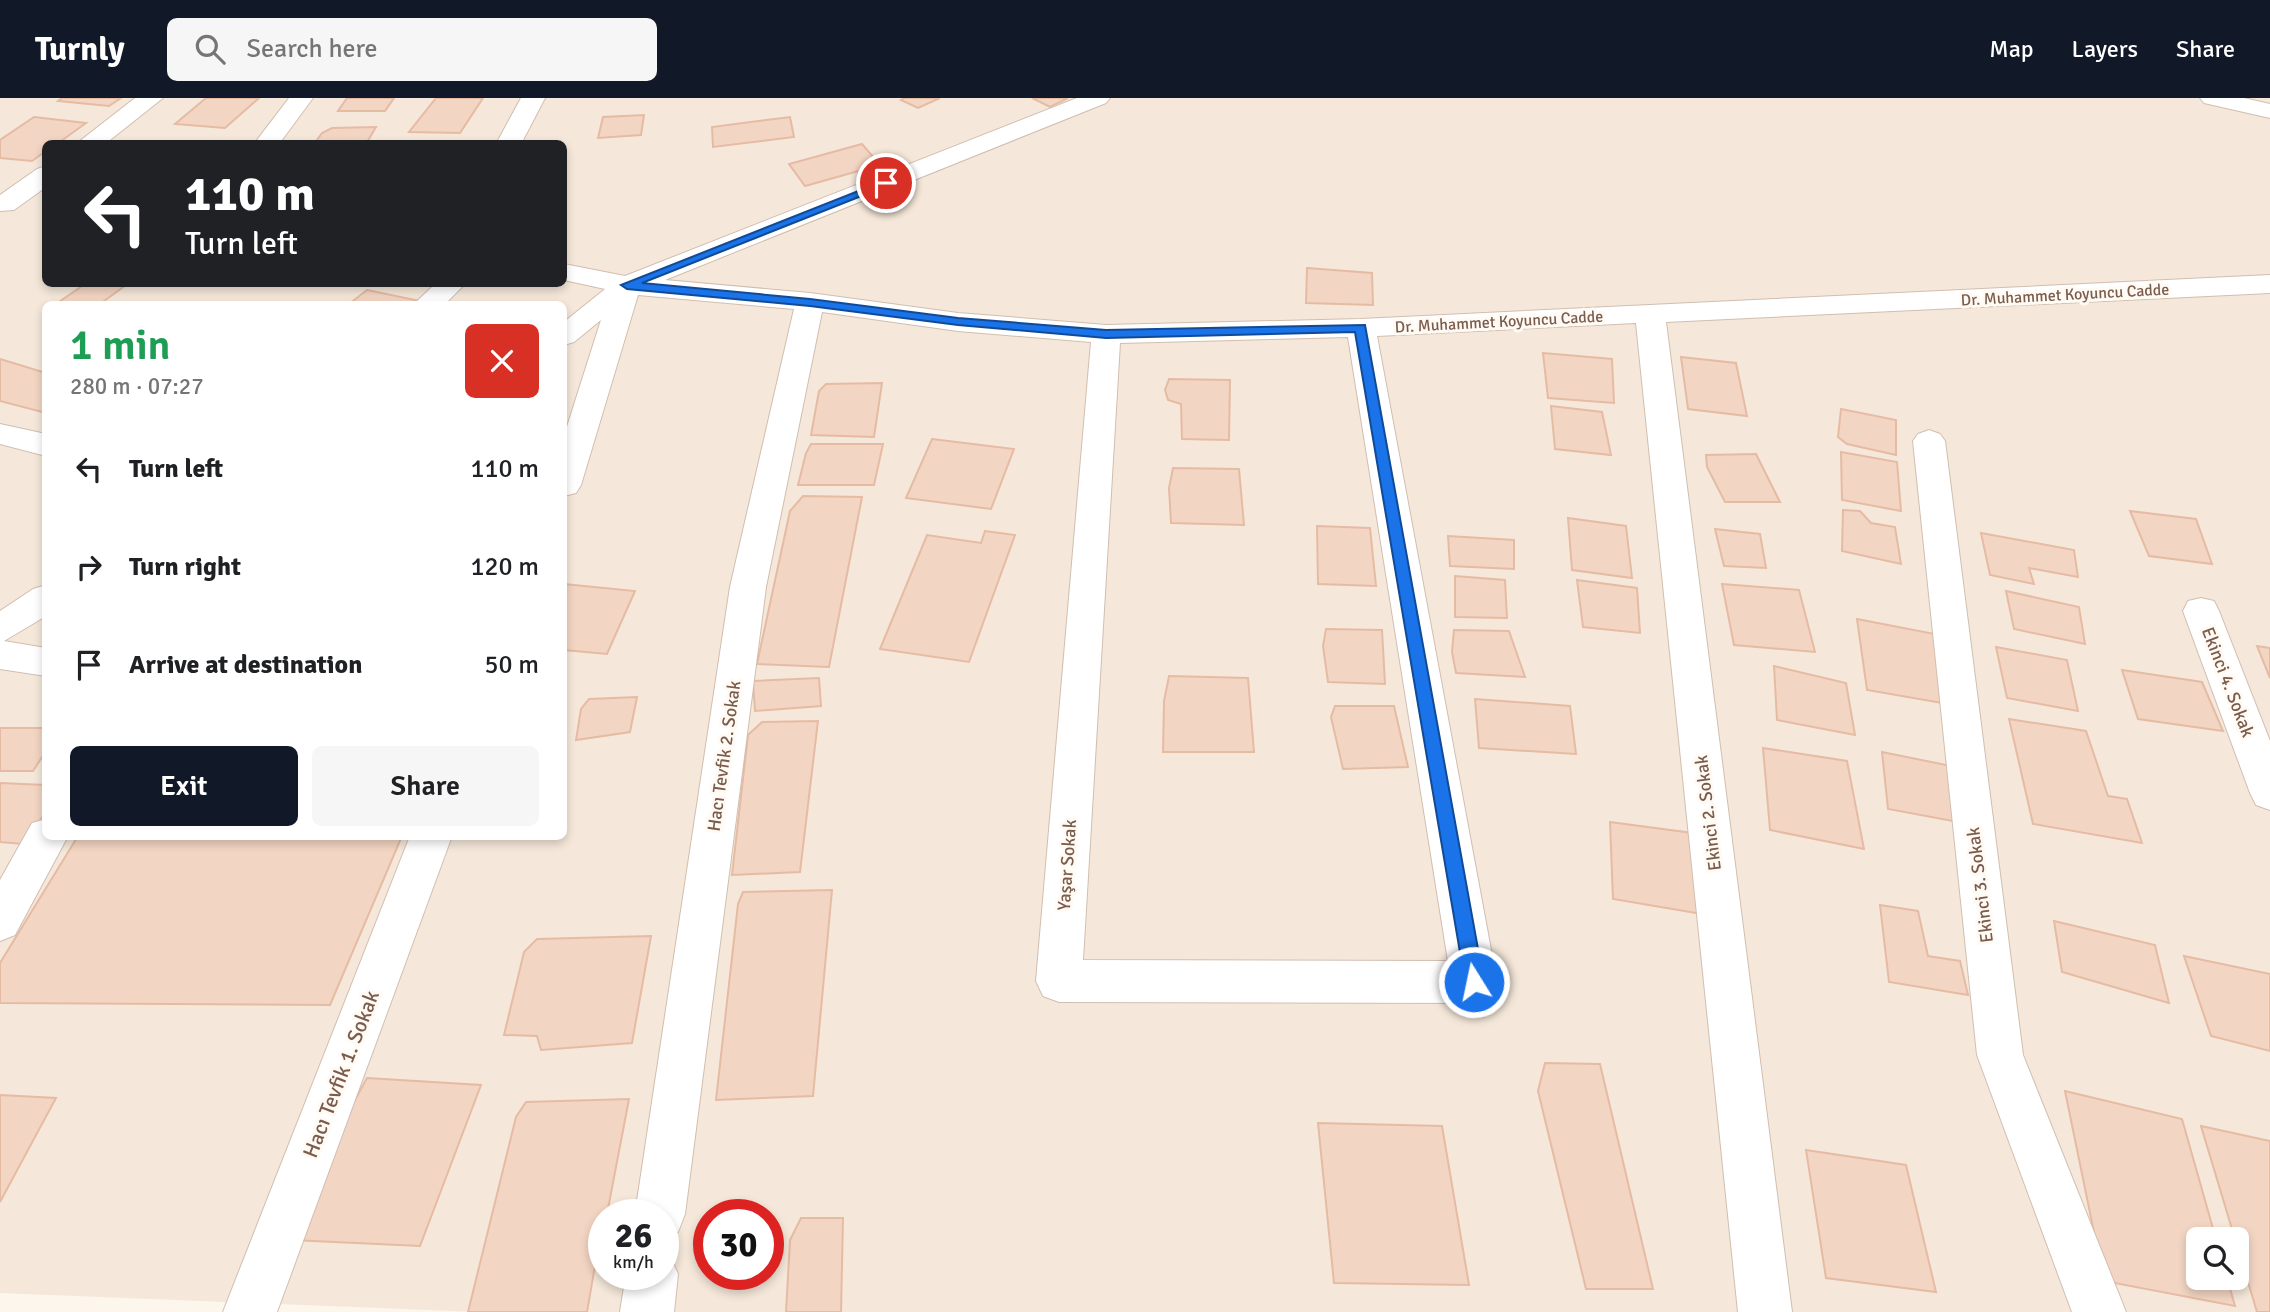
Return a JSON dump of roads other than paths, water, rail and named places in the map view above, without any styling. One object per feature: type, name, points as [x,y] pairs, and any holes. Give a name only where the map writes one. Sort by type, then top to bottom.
[{"type":"street","points":[[93,140],[151,98]]},
{"type":"street","points":[[269,140],[301,98]]},
{"type":"street","points":[[510,140],[533,98]]},
{"type":"street","points":[[2212,98],[2270,111]]},
{"type":"street","points":[[567,334],[627,285],[1095,100]]},
{"type":"street","points":[[3,203],[42,177]]},
{"type":"street","points":[[3,203],[42,208]]},
{"type":"street","name":"Dr. Muhammet Koyuncu Cadde","points":[[567,273],[627,285],[810,302],[958,322],[1106,334],[1361,328],[2270,284]]},
{"type":"street","points":[[567,475],[627,285]]},
{"type":"street","points":[[431,301],[448,287]]},
{"type":"street","name":"Hacı Tevfik 2. Sokak","points":[[662,1199],[748,587],[810,302]]},
{"type":"street","name":"Ekinci 2. Sokak","points":[[1650,314],[1765,1312]]},
{"type":"street","name":"Yaşar Sokak","points":[[1106,334],[1059,981],[1474,982],[1361,328]]},
{"type":"street","points":[[0,434],[42,443]]},
{"type":"street","name":"Ekinci 3. Sokak","points":[[1929,441],[2000,1055],[2099,1312]]},
{"type":"street","points":[[0,629],[42,601]]},
{"type":"street","name":"Ekinci 4. Sokak","points":[[2201,611],[2270,793]]},
{"type":"street","points":[[0,655],[42,661]]},
{"type":"street","points":[[0,921],[45,840]]},
{"type":"street","name":"Hacı Tevfik 1. Sokak","points":[[250,1312],[429,840]]},
{"type":"street","points":[[647,1312],[650,1290]]}]
